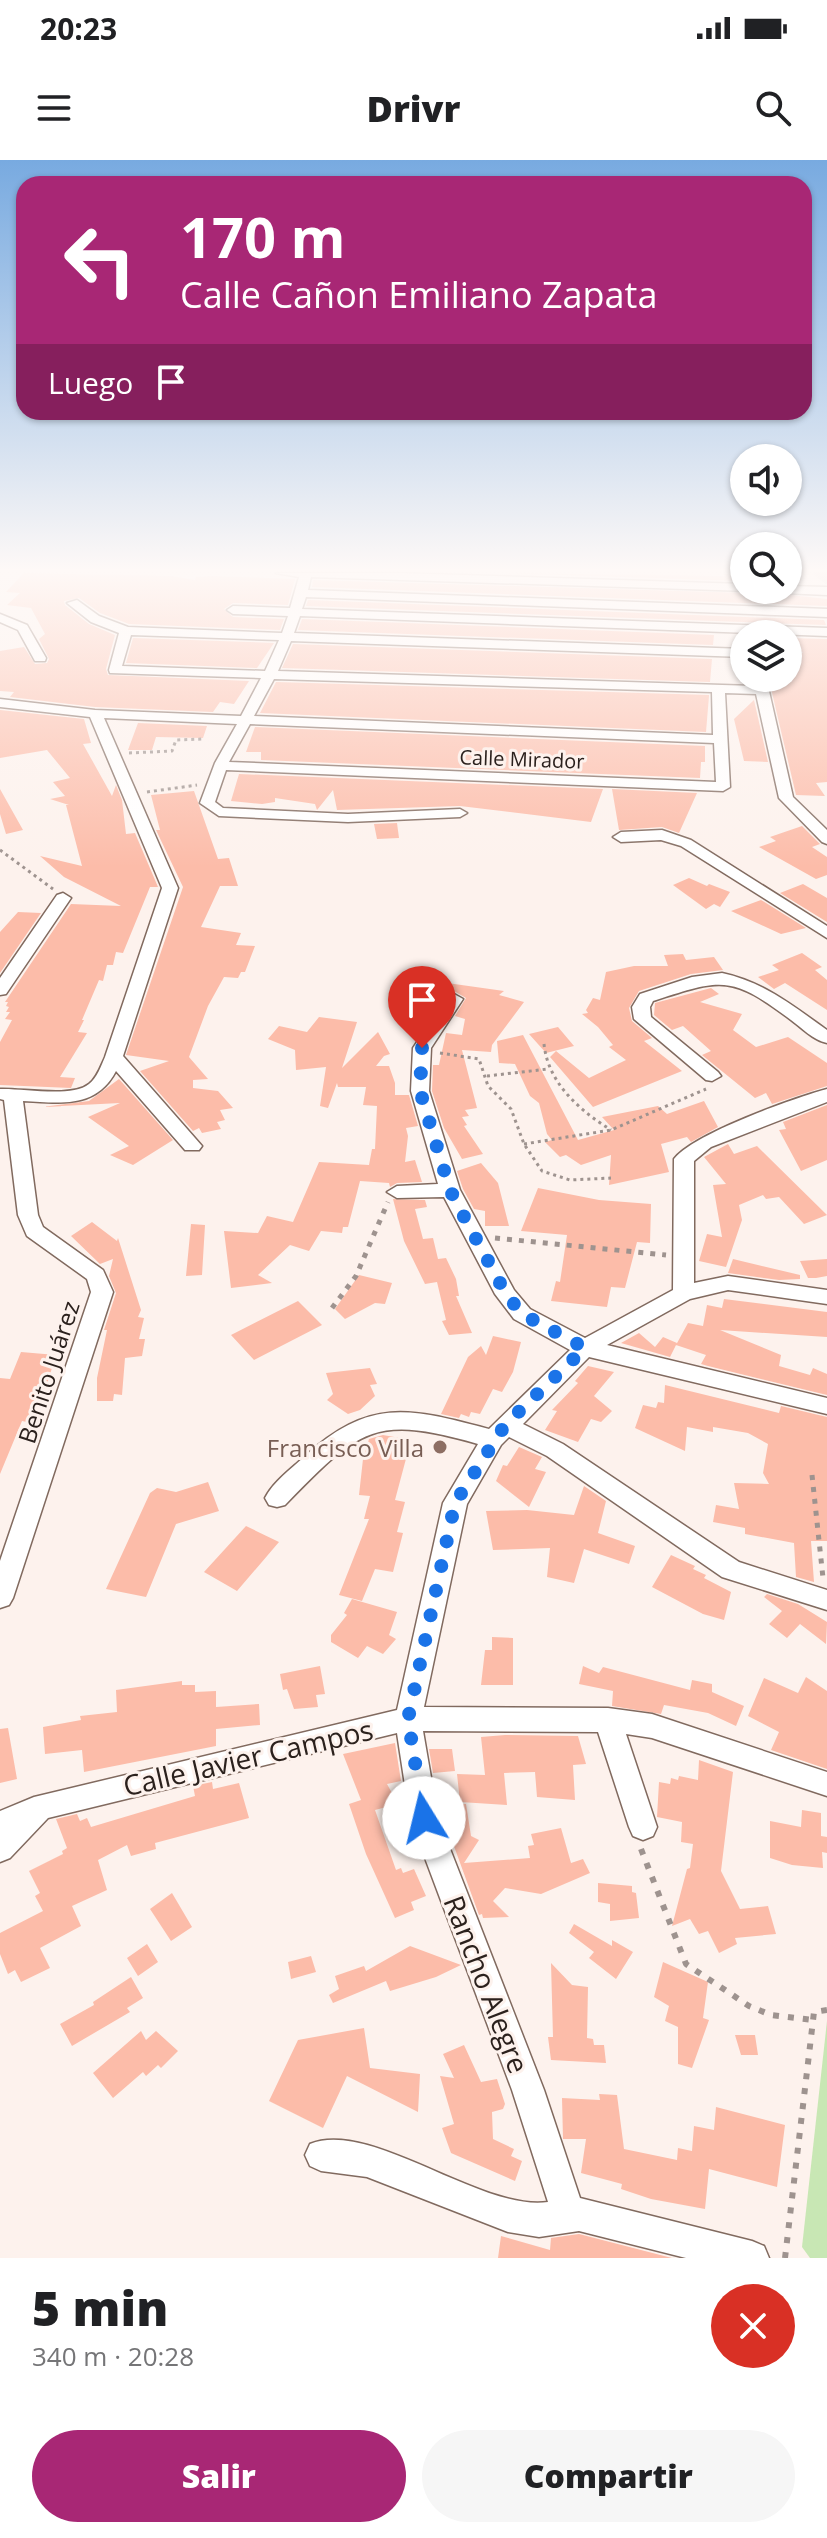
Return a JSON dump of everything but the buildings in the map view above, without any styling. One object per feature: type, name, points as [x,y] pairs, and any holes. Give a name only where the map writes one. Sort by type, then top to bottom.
[{"type":"street","points":[[150,671],[730,688]]},
{"type":"street","points":[[270,671],[247,720],[226,752],[207,803],[219,812],[348,818],[460,813]]},
{"type":"street","name":"Calle Mirador","points":[[222,766],[723,787],[718,690]]},
{"type":"street","points":[[761,692],[786,798],[825,836]]},
{"type":"street","points":[[0,703],[95,714],[721,739]]},
{"type":"street","points":[[6,1094],[91,1092],[101,1083],[114,1057],[170,888],[95,714]]},
{"type":"street","points":[[621,837],[662,835],[686,843],[827,933]]},
{"type":"street","points":[[0,990],[63,898]]},
{"type":"street","points":[[712,1076],[643,1019],[641,1007],[646,998],[706,979],[727,979],[745,983],[827,1038]]},
{"type":"street","points":[[454,999],[422,1051],[420,1091],[450,1190],[506,1294],[522,1314],[585,1348],[827,1406]]},
{"type":"street","points":[[114,1057],[192,1146]]},
{"type":"street","name":"Benito Juárez","points":[[0,1598],[102,1292],[96,1275],[34,1231],[28,1215],[6,1094]]},
{"type":"street","points":[[684,1293],[684,1159],[704,1143],[827,1095]]},
{"type":"street","points":[[397,1192],[450,1190]]},
{"type":"street","name":"Rancho Alegre","points":[[569,2214],[528,2090],[424,1818],[408,1719],[455,1503],[499,1432],[585,1348],[684,1293],[728,1283],[827,1297]]},
{"type":"street","points":[[277,1498],[340,1440],[367,1424],[406,1419],[499,1432],[555,1450],[731,1570],[826,1600]]},
{"type":"street","name":"Calle Javier Campos","points":[[0,1824],[44,1806],[408,1719],[608,1720],[652,1726],[827,1784]]},
{"type":"street","points":[[608,1720],[643,1827]]},
{"type":"street","points":[[0,1849],[44,1806]]},
{"type":"street","points":[[321,2155],[367,2161],[508,2215],[539,2220],[569,2214],[752,2258]]},
{"type":"path","points":[[114,756],[172,751],[176,740],[204,739]]},
{"type":"path","points":[[131,795],[215,783]]},
{"type":"path","points":[[0,850],[31,870],[63,898]]},
{"type":"path","points":[[544,1044],[548,1069],[598,1123],[611,1130]]},
{"type":"path","points":[[422,1051],[479,1059],[488,1086],[511,1109],[524,1144],[542,1171],[570,1180],[611,1178]]},
{"type":"path","points":[[487,1076],[548,1069]]},
{"type":"path","points":[[524,1144],[611,1130],[673,1106],[711,1087],[714,1081],[712,1076]]},
{"type":"path","points":[[332,1308],[356,1276],[386,1204],[397,1192]]},
{"type":"path","points":[[475,1236],[684,1257]]},
{"type":"path","points":[[812,1475],[826,1600]]},
{"type":"path","points":[[643,1827],[633,1829],[686,1964],[749,2006],[771,2015],[813,2020]]},
{"type":"path","points":[[785,2258],[814,2012],[827,2010]]},
{"type":"green space","points":[[827,2021],[827,2258],[810,2258],[802,2247]]},
{"type":"place","name":"Francisco Villa","points":[[440,1447]]},
{"type":"route","points":[[422,1048],[420,1091],[450,1190],[506,1294],[522,1314],[585,1348],[493,1439],[455,1503],[408,1719],[424,1818]]}]
